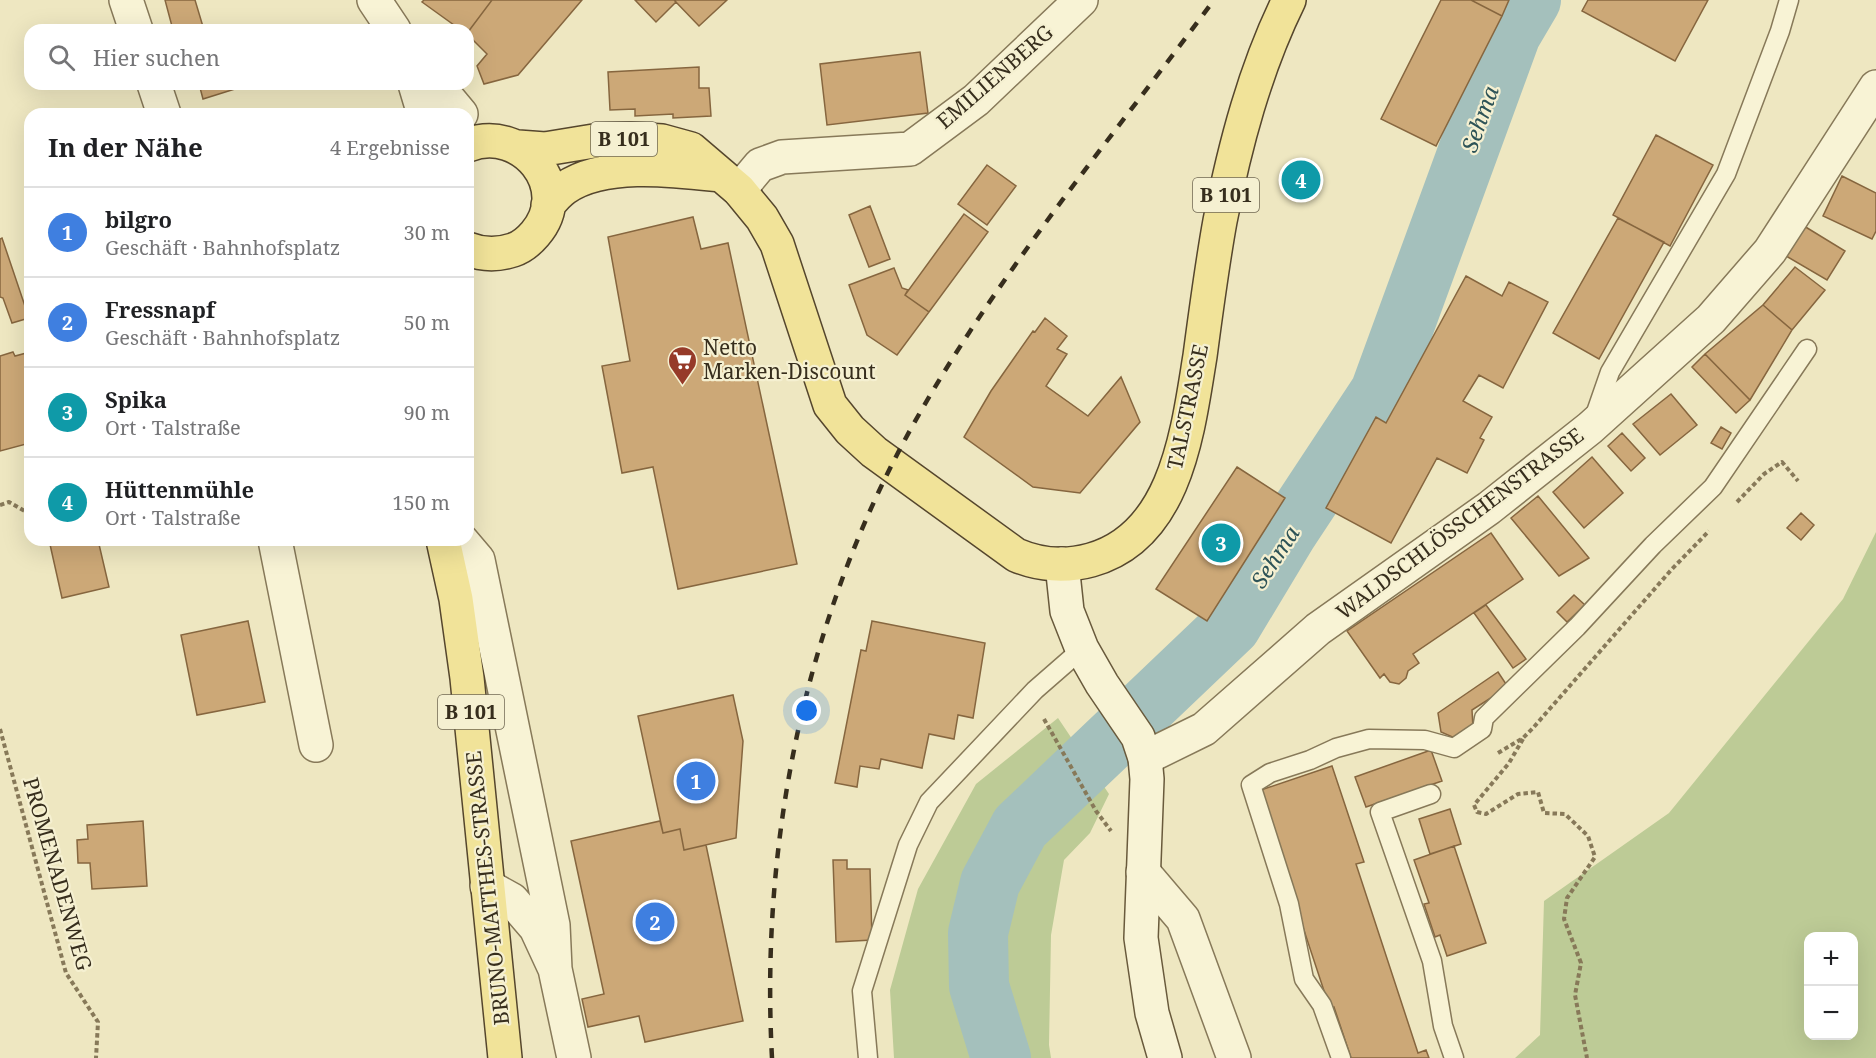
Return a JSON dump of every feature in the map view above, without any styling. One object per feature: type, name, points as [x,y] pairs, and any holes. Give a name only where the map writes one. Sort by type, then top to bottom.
[{"type":"main road","name":"TALSTRASSE","points":[[729,182],[762,218],[777,244],[830,405],[850,430],[882,458],[1000,545],[1031,561],[1062,564],[1100,558],[1123,546],[1142,528],[1163,500],[1183,450],[1220,221],[1238,142],[1273,32],[1289,0]]},
{"type":"main road","name":"B 101","points":[[486,139],[545,149],[600,140],[662,141],[692,149],[729,182]]},
{"type":"main road","points":[[474,252],[491,254],[518,248],[529,241],[538,230],[545,218],[548,205],[548,191],[538,165],[529,155],[486,139]]},
{"type":"main road","name":"B 101","points":[[548,205],[564,189],[582,179],[620,170],[662,169],[729,182]]},
{"type":"main road","name":"BRUNO-MATTHES-STRASSE","points":[[444,546],[456,599],[467,678],[505,1058]]},
{"type":"street","points":[[126,0],[134,24]]},
{"type":"street","points":[[374,0],[390,24]]},
{"type":"street","name":"EMILIENBERG","points":[[729,182],[760,165],[782,158],[910,149],[976,100],[1081,0]]},
{"type":"street","name":"WALDSCHLÖSSCHENSTRASSE","points":[[1142,748],[1204,729],[1318,629],[1489,508],[1590,428],[1712,319],[1770,251],[1876,87]]},
{"type":"street","points":[[156,90],[162,108]]},
{"type":"street","points":[[417,90],[422,108]]},
{"type":"street","points":[[441,90],[455,108]]},
{"type":"street","points":[[276,546],[316,745]]},
{"type":"street","points":[[466,546],[478,560],[492,624],[553,926],[555,969],[574,1058]]},
{"type":"street","points":[[1062,564],[1067,611],[1082,649],[1142,748],[1147,779],[1141,938],[1152,1013],[1165,1058]]},
{"type":"street","points":[[1143,872],[1183,919],[1234,1058]]},
{"type":"street","points":[[487,886],[512,900],[536,928],[555,969]]},
{"type":"lane","points":[[1590,428],[1610,372],[1726,174],[1780,31],[1789,0]]},
{"type":"lane","points":[[1341,1058],[1322,1005],[1304,979],[1289,904],[1251,785],[1270,773],[1310,760],[1336,748],[1369,739],[1425,740],[1454,748],[1482,729],[1484,718],[1577,627],[1653,545],[1713,487],[1807,349]]},
{"type":"lane","points":[[868,1058],[862,991],[908,844],[928,802],[1035,690],[1082,649]]},
{"type":"lane","points":[[1431,794],[1380,812],[1432,961],[1443,1026],[1454,1058]]},
{"type":"path","points":[[1734,506],[1764,474],[1782,462],[1798,480]]},
{"type":"path","points":[[0,505],[9,502],[24,510]]},
{"type":"path","points":[[1587,1058],[1575,995],[1581,963],[1564,919],[1567,898],[1595,857],[1588,836],[1565,814],[1544,813],[1538,792],[1518,794],[1486,814],[1477,812],[1474,805],[1509,763],[1523,738],[1672,569],[1710,530]]},
{"type":"path","points":[[1046,724],[1096,811]]},
{"type":"path","name":"PROMENADENWEG","points":[[0,729],[66,973],[98,1022],[96,1058]]},
{"type":"path","points":[[1495,754],[1523,738]]},
{"type":"green space","points":[[1876,532],[1876,1058],[1515,1058],[1540,1035],[1544,901],[1669,813],[1843,599]]},
{"type":"green space","points":[[1058,718],[1109,794],[1090,833],[1064,860],[1051,935],[1049,1045],[1051,1058],[894,1058],[890,990],[918,889],[976,784]]},
{"type":"building","points":[[165,0],[195,0],[202,24],[171,24]]},
{"type":"building","points":[[424,0],[492,0],[474,24],[453,24],[422,2]]},
{"type":"building","points":[[492,0],[582,0],[518,75],[484,84],[477,66],[487,54],[474,41],[474,24]]},
{"type":"building","points":[[635,0],[674,0],[676,2],[656,22]]},
{"type":"building","points":[[674,0],[727,0],[699,26]]},
{"type":"building","points":[[1441,0],[1471,0],[1502,16],[1436,146],[1381,119]]},
{"type":"building","points":[[1471,0],[1509,0],[1502,16]]},
{"type":"building","points":[[1588,0],[1708,0],[1675,61],[1582,11]]},
{"type":"building","points":[[920,52],[928,113],[827,125],[820,64]]},
{"type":"building","points":[[699,67],[699,88],[709,88],[711,116],[673,118],[673,114],[635,116],[635,109],[610,110],[608,72]]},
{"type":"building","points":[[201,90],[232,90],[203,99]]},
{"type":"building","points":[[1656,135],[1713,165],[1670,246],[1613,215]]},
{"type":"building","points":[[987,165],[1016,186],[987,225],[958,204]]},
{"type":"building","points":[[1842,176],[1876,193],[1876,231],[1872,239],[1823,216]]},
{"type":"building","points":[[870,206],[890,259],[869,267],[849,215]]},
{"type":"building","points":[[964,214],[988,232],[929,312],[905,295]]},
{"type":"building","name":"Netto Marken-Discount","points":[[693,217],[701,249],[728,243],[797,564],[678,589],[653,467],[622,473],[602,366],[630,361],[608,237]]},
{"type":"building","points":[[1618,218],[1664,242],[1599,359],[1553,333]]},
{"type":"building","points":[[1804,226],[1845,251],[1827,280],[1786,256]]},
{"type":"building","points":[[2,238],[24,303],[24,319],[12,323],[3,298],[0,297],[0,239]]},
{"type":"building","points":[[1795,267],[1825,290],[1792,330],[1763,305]]},
{"type":"building","points":[[894,268],[902,288],[908,290],[905,295],[929,312],[897,355],[867,335],[849,285]]},
{"type":"building","points":[[1466,276],[1502,296],[1509,282],[1548,302],[1503,388],[1479,375],[1463,401],[1492,417],[1480,438],[1484,440],[1467,473],[1437,458],[1391,543],[1326,508],[1376,417],[1386,423]]},
{"type":"building","points":[[1763,305],[1792,330],[1750,400],[1705,354]]},
{"type":"building","points":[[1045,318],[1067,336],[1057,349],[1067,354],[1046,386],[1088,416],[1121,377],[1140,422],[1080,493],[1033,487],[964,437],[991,391],[1033,331],[1035,332]]},
{"type":"building","points":[[13,352],[15,356],[24,354],[24,445],[0,451],[0,356]]},
{"type":"building","points":[[1705,354],[1750,400],[1736,413],[1692,367]]},
{"type":"building","points":[[1671,394],[1697,425],[1660,455],[1633,424]]},
{"type":"building","points":[[1721,427],[1731,433],[1722,449],[1711,443]]},
{"type":"building","points":[[1622,433],[1645,458],[1631,471],[1608,446]]},
{"type":"building","points":[[1592,457],[1623,493],[1584,528],[1553,492]]},
{"type":"building","points":[[1237,467],[1285,498],[1207,621],[1156,589]]},
{"type":"building","points":[[1538,496],[1589,558],[1559,576],[1511,518]]},
{"type":"building","points":[[1801,513],[1814,525],[1801,540],[1787,528]]},
{"type":"building","points":[[1491,533],[1523,579],[1413,654],[1419,663],[1408,671],[1406,678],[1399,684],[1390,682],[1384,674],[1380,678],[1347,631]]},
{"type":"building","points":[[50,546],[99,546],[109,587],[62,598]]},
{"type":"building","points":[[1574,595],[1585,605],[1567,622],[1557,612]]},
{"type":"building","points":[[1486,605],[1526,659],[1513,668],[1474,613]]},
{"type":"building","points":[[248,621],[265,702],[197,715],[181,635]]},
{"type":"building","points":[[872,621],[985,643],[973,718],[958,715],[954,739],[929,734],[922,768],[881,759],[879,769],[860,766],[857,787],[835,783],[861,650],[866,651]]},
{"type":"building","points":[[1498,672],[1508,687],[1472,710],[1473,728],[1457,739],[1441,732],[1438,713]]},
{"type":"building","points":[[733,695],[743,741],[736,838],[684,850],[680,829],[663,833],[638,716]]},
{"type":"building","points":[[1431,750],[1442,781],[1366,807],[1355,777]]},
{"type":"building","points":[[1332,766],[1364,862],[1356,864],[1418,1053],[1426,1050],[1429,1058],[1351,1058],[1334,1007],[1330,1009],[1258,791]]},
{"type":"building","points":[[1450,809],[1461,844],[1430,854],[1419,819]]},
{"type":"building","points":[[143,821],[147,886],[92,889],[90,863],[78,863],[77,840],[88,839],[87,825]]},
{"type":"building","points":[[660,821],[663,833],[680,829],[684,850],[706,845],[743,1021],[645,1042],[639,1016],[588,1027],[582,999],[604,994],[571,841]]},
{"type":"building","points":[[1454,846],[1486,943],[1447,956],[1440,935],[1435,937],[1424,904],[1429,903],[1414,860]]},
{"type":"building","points":[[833,860],[847,860],[847,869],[870,869],[872,940],[836,942]]},
{"type":"waterway","name":"Sehma","points":[[1001,1058],[979,986],[978,933],[990,883],[1020,827],[1231,626],[1287,533],[1380,392],[1511,34],[1531,0]]},
{"type":"railway","points":[[772,1058],[770,976],[774,894],[783,812],[798,731],[818,652],[844,574],[876,498],[913,425],[981,314],[1018,260],[1214,0]]},
{"type":"place","name":"Hüttenmühle","points":[[1301,180]]},
{"type":"place","name":"Netto Marken-Discount","points":[[682,386]]},
{"type":"place","name":"Spika","points":[[1221,543]]},
{"type":"place","name":"bilgro","points":[[696,781]]},
{"type":"place","name":"Fressnapf","points":[[655,922]]}]
